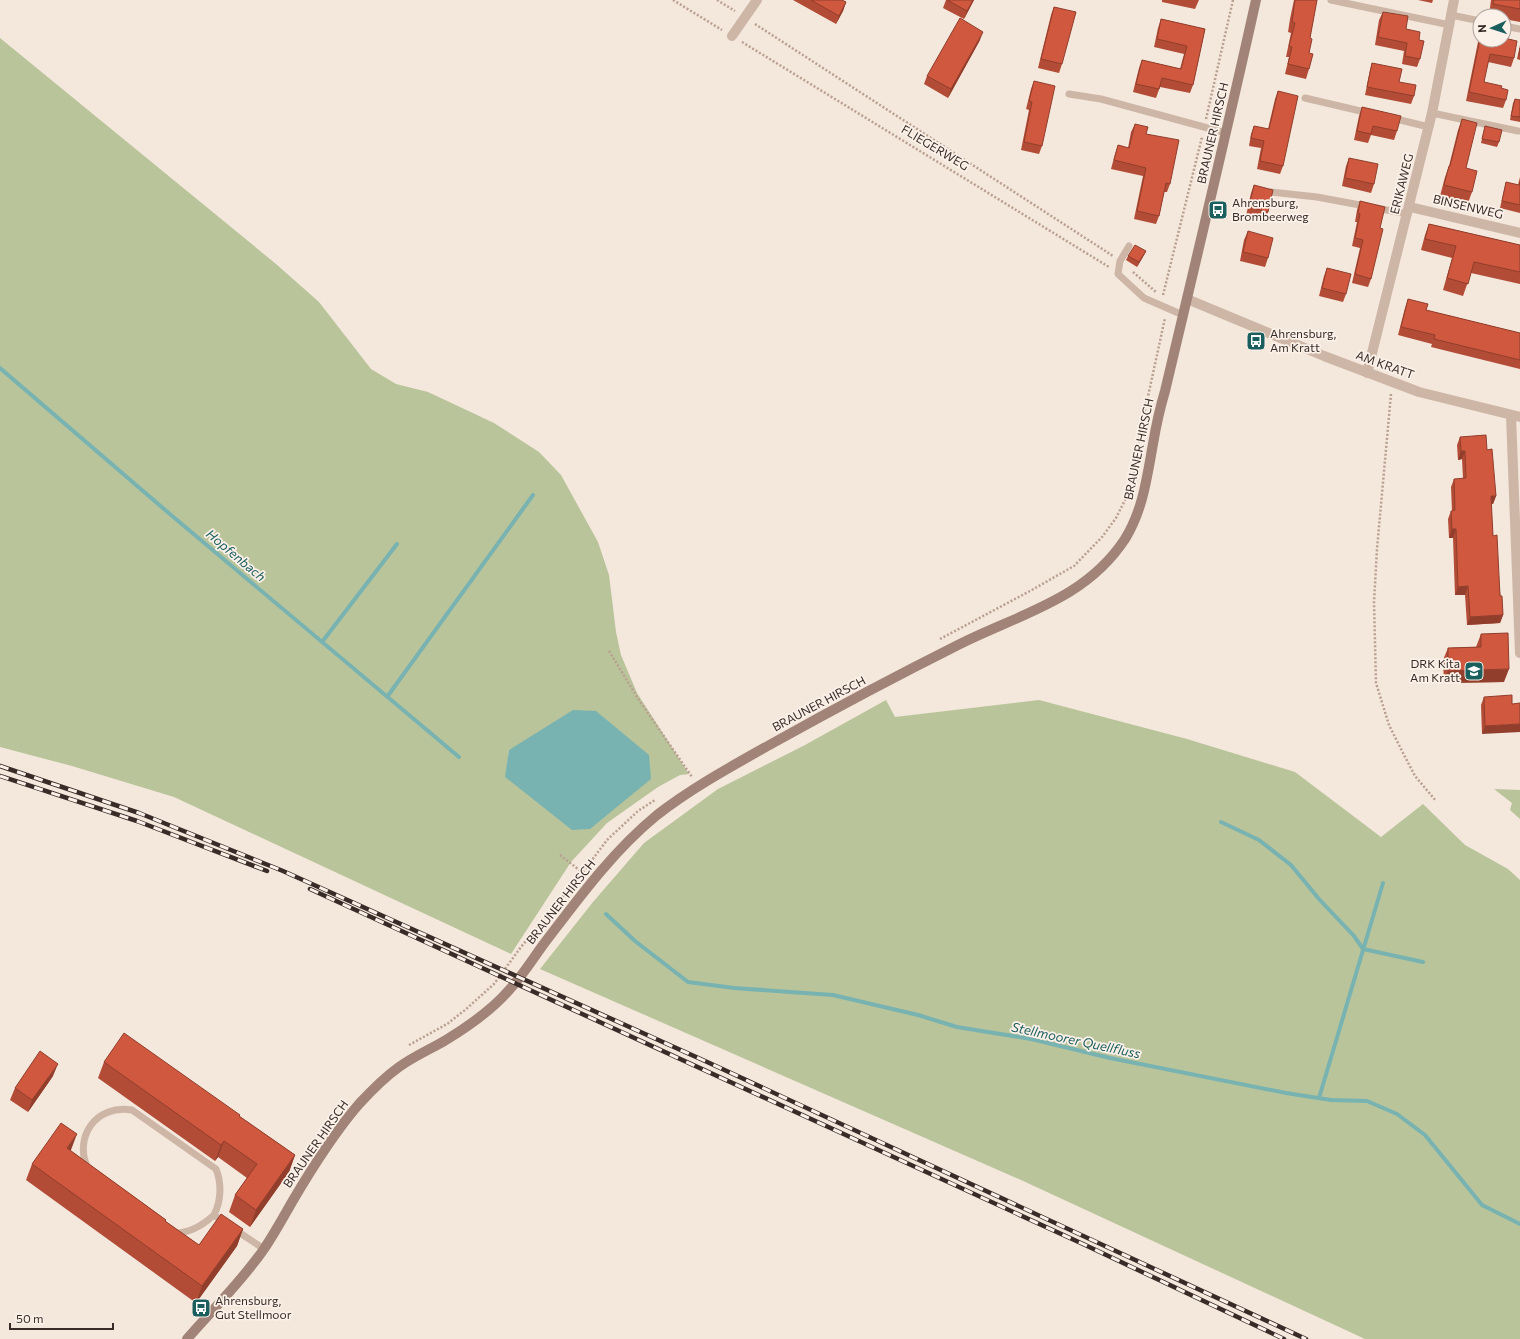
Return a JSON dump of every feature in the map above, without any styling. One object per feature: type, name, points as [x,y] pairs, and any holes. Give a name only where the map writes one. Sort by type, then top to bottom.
[{"type":"street","points":[[732,36],[757,0]]},
{"type":"street","name":"BRAUNER HIRSCH","points":[[187,1339],[233,1288],[264,1249],[305,1180],[339,1130],[360,1103],[391,1073],[402,1065],[450,1038],[491,1008],[504,996],[515,984],[607,863],[633,836],[658,814],[699,787],[820,717],[958,645],[1045,607],[1064,597],[1101,569],[1128,534],[1141,504],[1157,423],[1256,0]]},
{"type":"street","name":"ERIKAWEG","points":[[1367,373],[1429,127],[1454,0]]},
{"type":"street","name":"BINSENWEG","points":[[1409,210],[1520,233]]},
{"type":"street","name":"AM KRATT","points":[[1187,299],[1367,373],[1419,392],[1516,416],[1520,653]]},
{"type":"lane","points":[[1331,0],[1450,20],[1472,21]]},
{"type":"lane","points":[[1069,94],[1100,99],[1226,133]]},
{"type":"lane","points":[[1304,98],[1375,114]]},
{"type":"lane","points":[[1432,113],[1518,131]]},
{"type":"lane","points":[[1382,116],[1429,127]]},
{"type":"lane","points":[[1270,192],[1409,210]]},
{"type":"lane","points":[[1129,246],[1120,261],[1118,274],[1144,298],[1183,315]]},
{"type":"lane","points":[[90,1174],[83,1152],[84,1139],[88,1129],[96,1120],[110,1111],[121,1108],[132,1110],[216,1169],[219,1176],[220,1192],[214,1215],[190,1231],[173,1234],[163,1230]]},
{"type":"lane","points":[[214,1215],[264,1249]]},
{"type":"path","name":"FLIEGERWEG","points":[[673,0],[1118,274]]},
{"type":"path","points":[[717,0],[1120,261],[1163,297],[1233,0]]},
{"type":"path","points":[[935,642],[1030,592],[1074,566],[1102,537],[1116,518],[1126,498],[1133,477],[1142,424],[1165,319],[1164,308]]},
{"type":"path","points":[[1392,381],[1377,549],[1374,602],[1376,683],[1390,725],[1403,753],[1415,776],[1436,801]]},
{"type":"path","points":[[609,651],[638,700],[699,787]]},
{"type":"path","points":[[686,780],[698,772]]},
{"type":"path","points":[[404,1048],[447,1024],[494,984],[521,947],[583,873],[607,840],[638,811],[658,798]]},
{"type":"path","points":[[560,855],[593,880]]},
{"type":"green space","points":[[0,38],[276,264],[319,302],[371,369],[396,384],[428,392],[494,423],[539,452],[561,475],[598,542],[609,575],[616,632],[621,655],[637,693],[689,774],[680,775],[658,787],[607,823],[571,862],[511,954],[174,797],[72,766],[0,747]],"holes":[[[596,711],[506,777],[509,750]]]},
{"type":"green space","points":[[886,700],[895,717],[1039,700],[1187,739],[1295,772],[1381,837],[1423,804],[1465,845],[1508,869],[1520,880],[1520,1339],[1365,1339],[1021,1180],[540,969],[593,902],[644,843],[718,789],[805,745]]},
{"type":"green space","points":[[1494,789],[1520,790],[1520,819],[1510,810],[1512,803]]},
{"type":"water","points":[[573,710],[596,711],[649,755],[651,779],[590,829],[572,830],[505,777],[509,750]]},
{"type":"building","points":[[811,0],[842,0],[846,2],[839,16]]},
{"type":"building","points":[[947,0],[973,0],[967,11]]},
{"type":"building","points":[[1295,0],[1317,0],[1310,38],[1312,39],[1309,53],[1313,54],[1309,69],[1288,64],[1292,47],[1289,46],[1295,23],[1292,22]]},
{"type":"building","points":[[1494,0],[1520,0],[1520,9],[1493,4]]},
{"type":"building","points":[[1054,7],[1076,12],[1062,64],[1041,59]]},
{"type":"building","points":[[1383,12],[1408,16],[1406,29],[1420,32],[1419,40],[1424,41],[1420,59],[1405,56],[1407,43],[1378,37]]},
{"type":"building","points":[[960,18],[983,32],[951,89],[927,76]]},
{"type":"building","points":[[1161,19],[1205,29],[1193,85],[1162,78],[1159,89],[1136,84],[1142,60],[1181,69],[1187,46],[1157,39]]},
{"type":"building","points":[[1512,40],[1517,41],[1514,58],[1490,54],[1484,82],[1502,86],[1501,88],[1508,90],[1506,100],[1469,92],[1478,48],[1512,48]]},
{"type":"building","points":[[1372,63],[1402,69],[1399,82],[1416,85],[1414,96],[1367,87]]},
{"type":"building","points":[[1034,81],[1055,86],[1042,146],[1024,142],[1032,102],[1029,101]]},
{"type":"building","points":[[1278,91],[1298,96],[1283,166],[1260,161],[1264,141],[1251,138],[1254,126],[1269,129]]},
{"type":"building","points":[[1515,99],[1520,100],[1520,117],[1511,116]]},
{"type":"building","points":[[1362,107],[1401,116],[1397,131],[1373,126],[1371,134],[1357,131]]},
{"type":"building","points":[[1462,119],[1477,123],[1466,168],[1477,171],[1472,192],[1444,185]]},
{"type":"building","points":[[1135,124],[1148,127],[1146,134],[1179,140],[1170,184],[1166,183],[1159,216],[1137,211],[1146,168],[1114,160],[1118,145],[1129,148]]},
{"type":"building","points":[[1485,126],[1502,130],[1499,142],[1482,139]]},
{"type":"building","points":[[1349,158],[1378,164],[1374,184],[1345,178]]},
{"type":"building","points":[[1506,182],[1519,185],[1520,182],[1520,205],[1502,201]]},
{"type":"building","points":[[1254,185],[1273,190],[1268,212],[1249,207]]},
{"type":"building","points":[[1360,201],[1385,207],[1380,228],[1383,229],[1371,279],[1355,274],[1363,240],[1355,238],[1360,214],[1358,213]]},
{"type":"building","points":[[1429,224],[1520,245],[1520,272],[1474,262],[1468,284],[1447,278],[1456,246],[1425,239]]},
{"type":"building","points":[[1248,231],[1273,238],[1268,258],[1243,252]]},
{"type":"building","points":[[1135,245],[1146,251],[1139,262],[1128,256]]},
{"type":"building","points":[[1327,268],[1351,274],[1346,294],[1322,288]]},
{"type":"building","points":[[1408,299],[1428,304],[1426,310],[1520,333],[1520,360],[1434,339],[1435,335],[1401,327]]},
{"type":"building","points":[[1486,435],[1487,450],[1492,449],[1496,496],[1491,496],[1493,536],[1497,535],[1500,596],[1502,596],[1503,615],[1470,617],[1468,586],[1458,587],[1456,529],[1452,529],[1451,511],[1455,510],[1454,479],[1466,478],[1465,451],[1461,451],[1460,437]]},
{"type":"building","points":[[1508,633],[1509,669],[1448,671],[1448,648],[1481,647],[1481,634]]},
{"type":"building","points":[[1512,695],[1512,704],[1520,703],[1520,724],[1485,726],[1484,697]]},
{"type":"building","points":[[124,1033],[295,1155],[256,1210],[235,1195],[257,1164],[224,1141],[221,1145],[104,1062]]},
{"type":"building","points":[[40,1051],[58,1064],[32,1100],[15,1088]]},
{"type":"building","points":[[61,1123],[77,1134],[67,1148],[199,1245],[221,1214],[243,1229],[202,1286],[32,1164]]},
{"type":"waterway","name":"Hopfenbach","points":[[0,368],[171,515],[459,757]]},
{"type":"waterway","points":[[387,697],[533,495]]},
{"type":"waterway","points":[[322,642],[397,544]]},
{"type":"waterway","points":[[1221,822],[1259,840],[1291,865],[1319,899],[1354,936],[1363,949],[1423,962]]},
{"type":"waterway","points":[[1319,1098],[1383,883]]},
{"type":"waterway","name":"Stellmoorer Quellfluss","points":[[606,914],[635,941],[688,982],[734,988],[833,995],[918,1015],[957,1027],[1031,1039],[1110,1058],[1286,1093],[1331,1100],[1367,1101],[1397,1114],[1425,1135],[1482,1205],[1520,1224]]},
{"type":"railway","points":[[0,766],[139,813],[283,871],[705,1061],[1306,1339]]},
{"type":"railway","points":[[0,776],[137,821],[267,871]]},
{"type":"railway","points":[[310,889],[1083,1244],[1284,1339]]},
{"type":"place","name":"Ahrensburg, Brombeerweg","points":[[1218,210]]},
{"type":"place","name":"Ahrensburg, Am Kratt","points":[[1256,341]]},
{"type":"place","name":"DRK Kita Am Kratt","points":[[1474,671]]},
{"type":"place","name":"Ahrensburg, Gut Stellmoor","points":[[201,1308]]}]
